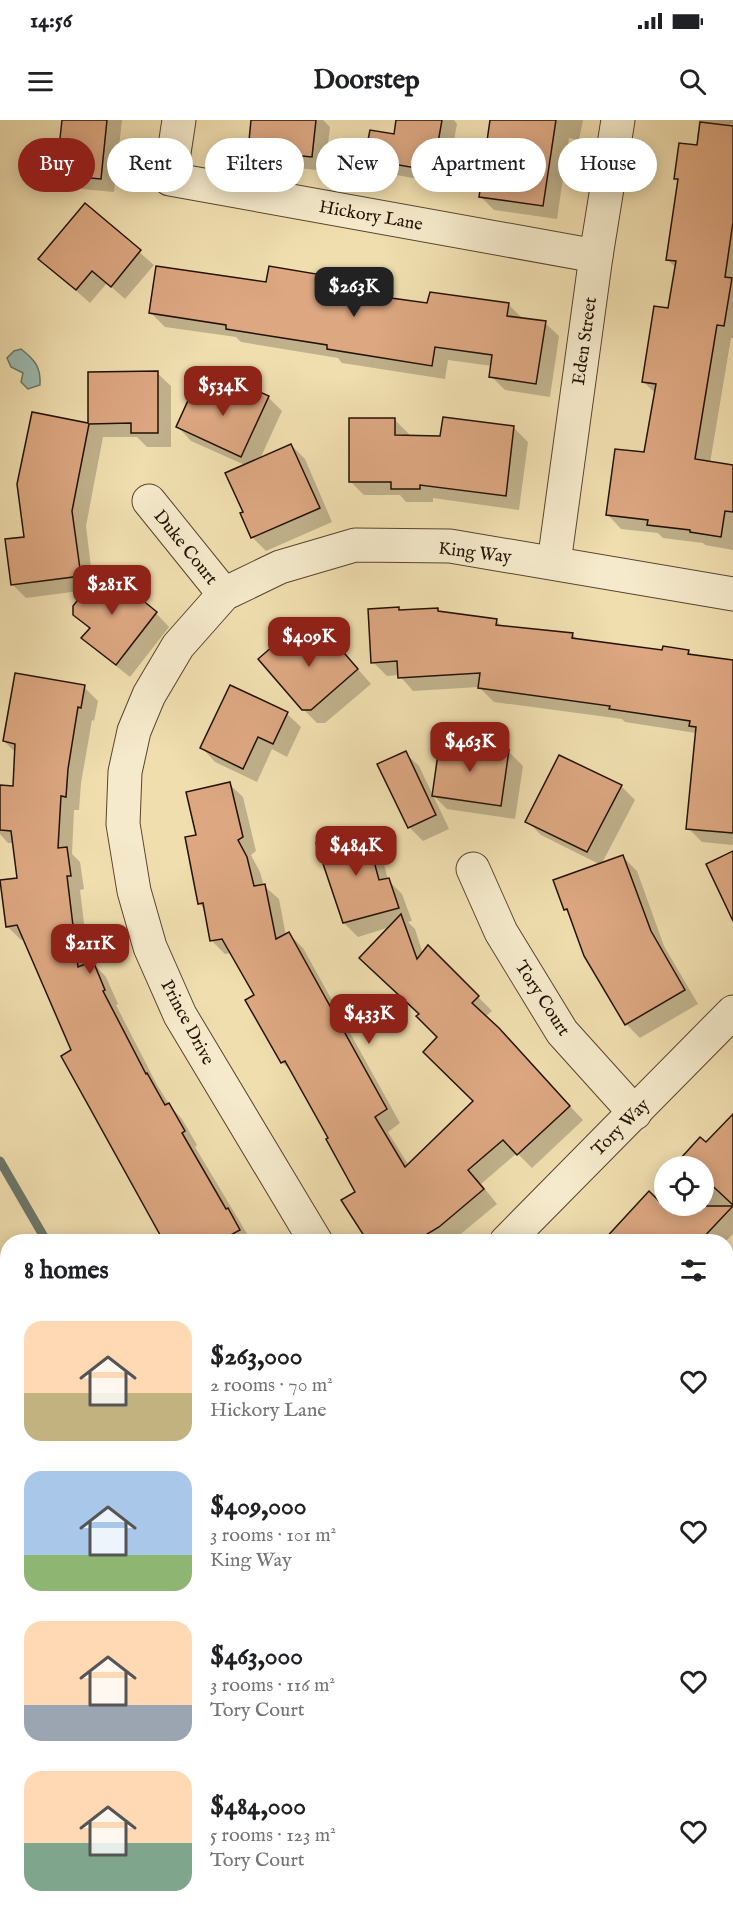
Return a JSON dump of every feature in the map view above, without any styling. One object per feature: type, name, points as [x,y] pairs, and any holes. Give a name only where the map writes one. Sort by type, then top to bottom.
[{"type":"street","name":"Hickory Lane","points":[[179,120],[170,179],[596,256]]},
{"type":"street","name":"Eden Street","points":[[554,563],[596,256],[618,120]]},
{"type":"street","name":"Duke Court","points":[[149,501],[224,594]]},
{"type":"street","name":"King Way","points":[[224,594],[280,567],[355,545],[450,546],[733,594]]},
{"type":"street","name":"Prince Drive","points":[[224,594],[178,646],[148,695],[134,731],[125,772],[123,824],[134,891],[147,936],[180,1015],[311,1234]]},
{"type":"street","name":"Tory Court","points":[[473,869],[501,932],[562,1032],[635,1113]]},
{"type":"street","name":"Tory Way","points":[[514,1234],[733,1012]]},
{"type":"water","points":[[21,349],[36,364],[40,385],[28,389],[21,382],[23,373],[11,367],[7,358],[14,351]]},
{"type":"building","points":[[62,120],[107,120],[101,179],[95,178],[95,138],[60,138]]},
{"type":"building","points":[[251,120],[316,120],[312,157],[304,156],[304,138],[249,138]]},
{"type":"building","points":[[396,120],[442,120],[439,138],[411,138],[411,167],[399,165],[399,138],[368,138],[370,130],[394,134]]},
{"type":"building","points":[[490,120],[556,120],[546,186],[546,138],[487,138]]},
{"type":"building","points":[[700,122],[733,126],[733,222],[725,277],[732,278],[724,326],[717,325],[695,459],[733,465],[733,512],[725,511],[721,537],[690,532],[690,530],[647,525],[648,520],[606,515],[615,449],[644,452],[656,384],[642,382],[654,306],[668,308],[676,261],[666,260],[678,179],[674,179],[679,143],[697,145]]},
{"type":"building","points":[[480,192],[545,192],[543,206],[479,197]]},
{"type":"building","points":[[85,203],[141,250],[111,287],[92,271],[76,290],[38,259]]},
{"type":"building","points":[[156,266],[266,282],[269,266],[346,279],[345,287],[384,293],[384,297],[427,303],[430,292],[509,303],[507,316],[546,321],[536,384],[489,377],[492,355],[435,347],[432,366],[327,349],[327,345],[226,329],[226,325],[149,313]]},
{"type":"building","points":[[158,371],[158,433],[131,433],[131,423],[89,424],[72,511],[81,576],[11,585],[5,539],[24,537],[17,484],[32,412],[88,423],[88,372]]},
{"type":"building","points":[[196,383],[233,399],[240,383],[269,396],[241,457],[176,427]]},
{"type":"building","points":[[443,417],[514,426],[506,496],[420,485],[420,489],[391,489],[391,482],[349,482],[349,418],[395,418],[395,435],[440,436]]},
{"type":"building","points":[[291,444],[320,508],[251,538],[240,513],[243,512],[225,473]]},
{"type":"building","points":[[103,568],[157,612],[116,665],[81,638],[90,628],[73,615],[73,606]]},
{"type":"building","points":[[399,607],[399,610],[438,608],[438,611],[497,619],[496,625],[573,633],[572,638],[662,650],[663,646],[689,650],[688,654],[733,660],[733,833],[686,829],[696,727],[689,726],[690,721],[609,709],[610,706],[478,688],[480,673],[398,678],[397,661],[371,663],[368,609]]},
{"type":"building","points":[[319,624],[358,669],[311,710],[302,710],[258,659],[280,640],[288,650]]},
{"type":"building","points":[[15,673],[85,685],[81,708],[78,707],[66,797],[61,796],[58,848],[67,847],[71,876],[67,876],[78,967],[93,961],[105,990],[103,991],[146,1074],[165,1105],[169,1103],[185,1131],[182,1133],[240,1230],[233,1234],[160,1234],[61,1056],[71,1050],[17,925],[6,927],[0,880],[17,878],[11,831],[0,830],[0,785],[13,786],[15,744],[3,741]]},
{"type":"building","points":[[230,685],[288,712],[273,744],[258,737],[243,769],[200,748]]},
{"type":"building","points":[[440,740],[509,750],[501,806],[432,796]]},
{"type":"building","points":[[406,751],[436,815],[408,828],[377,764]]},
{"type":"building","points":[[559,755],[622,785],[587,852],[525,822]]},
{"type":"building","points":[[230,782],[243,837],[238,840],[247,857],[254,886],[265,884],[276,939],[289,932],[387,1109],[375,1117],[405,1167],[473,1101],[423,1052],[437,1037],[416,1016],[419,1014],[359,958],[401,914],[417,959],[428,945],[479,996],[472,1003],[499,1028],[570,1106],[517,1155],[503,1140],[468,1170],[484,1189],[427,1234],[363,1234],[341,1200],[355,1192],[326,1139],[328,1138],[285,1061],[281,1063],[245,1000],[254,995],[222,939],[210,941],[203,903],[198,904],[185,837],[196,835],[186,792]]},
{"type":"building","points":[[365,828],[379,880],[389,878],[399,908],[343,923],[316,843]]},
{"type":"building","points":[[733,851],[733,921],[706,864]]},
{"type":"building","points":[[623,855],[651,931],[685,990],[625,1025],[584,956],[567,909],[564,910],[553,880]]},
{"type":"building","points":[[733,1114],[733,1205],[714,1187],[714,1156],[683,1156],[700,1137],[706,1142]]},
{"type":"building","points":[[649,1191],[654,1196],[654,1216],[714,1216],[714,1206],[733,1206],[707,1234],[609,1234]]},
{"type":"waterway","points":[[0,1161],[42,1234]]}]
